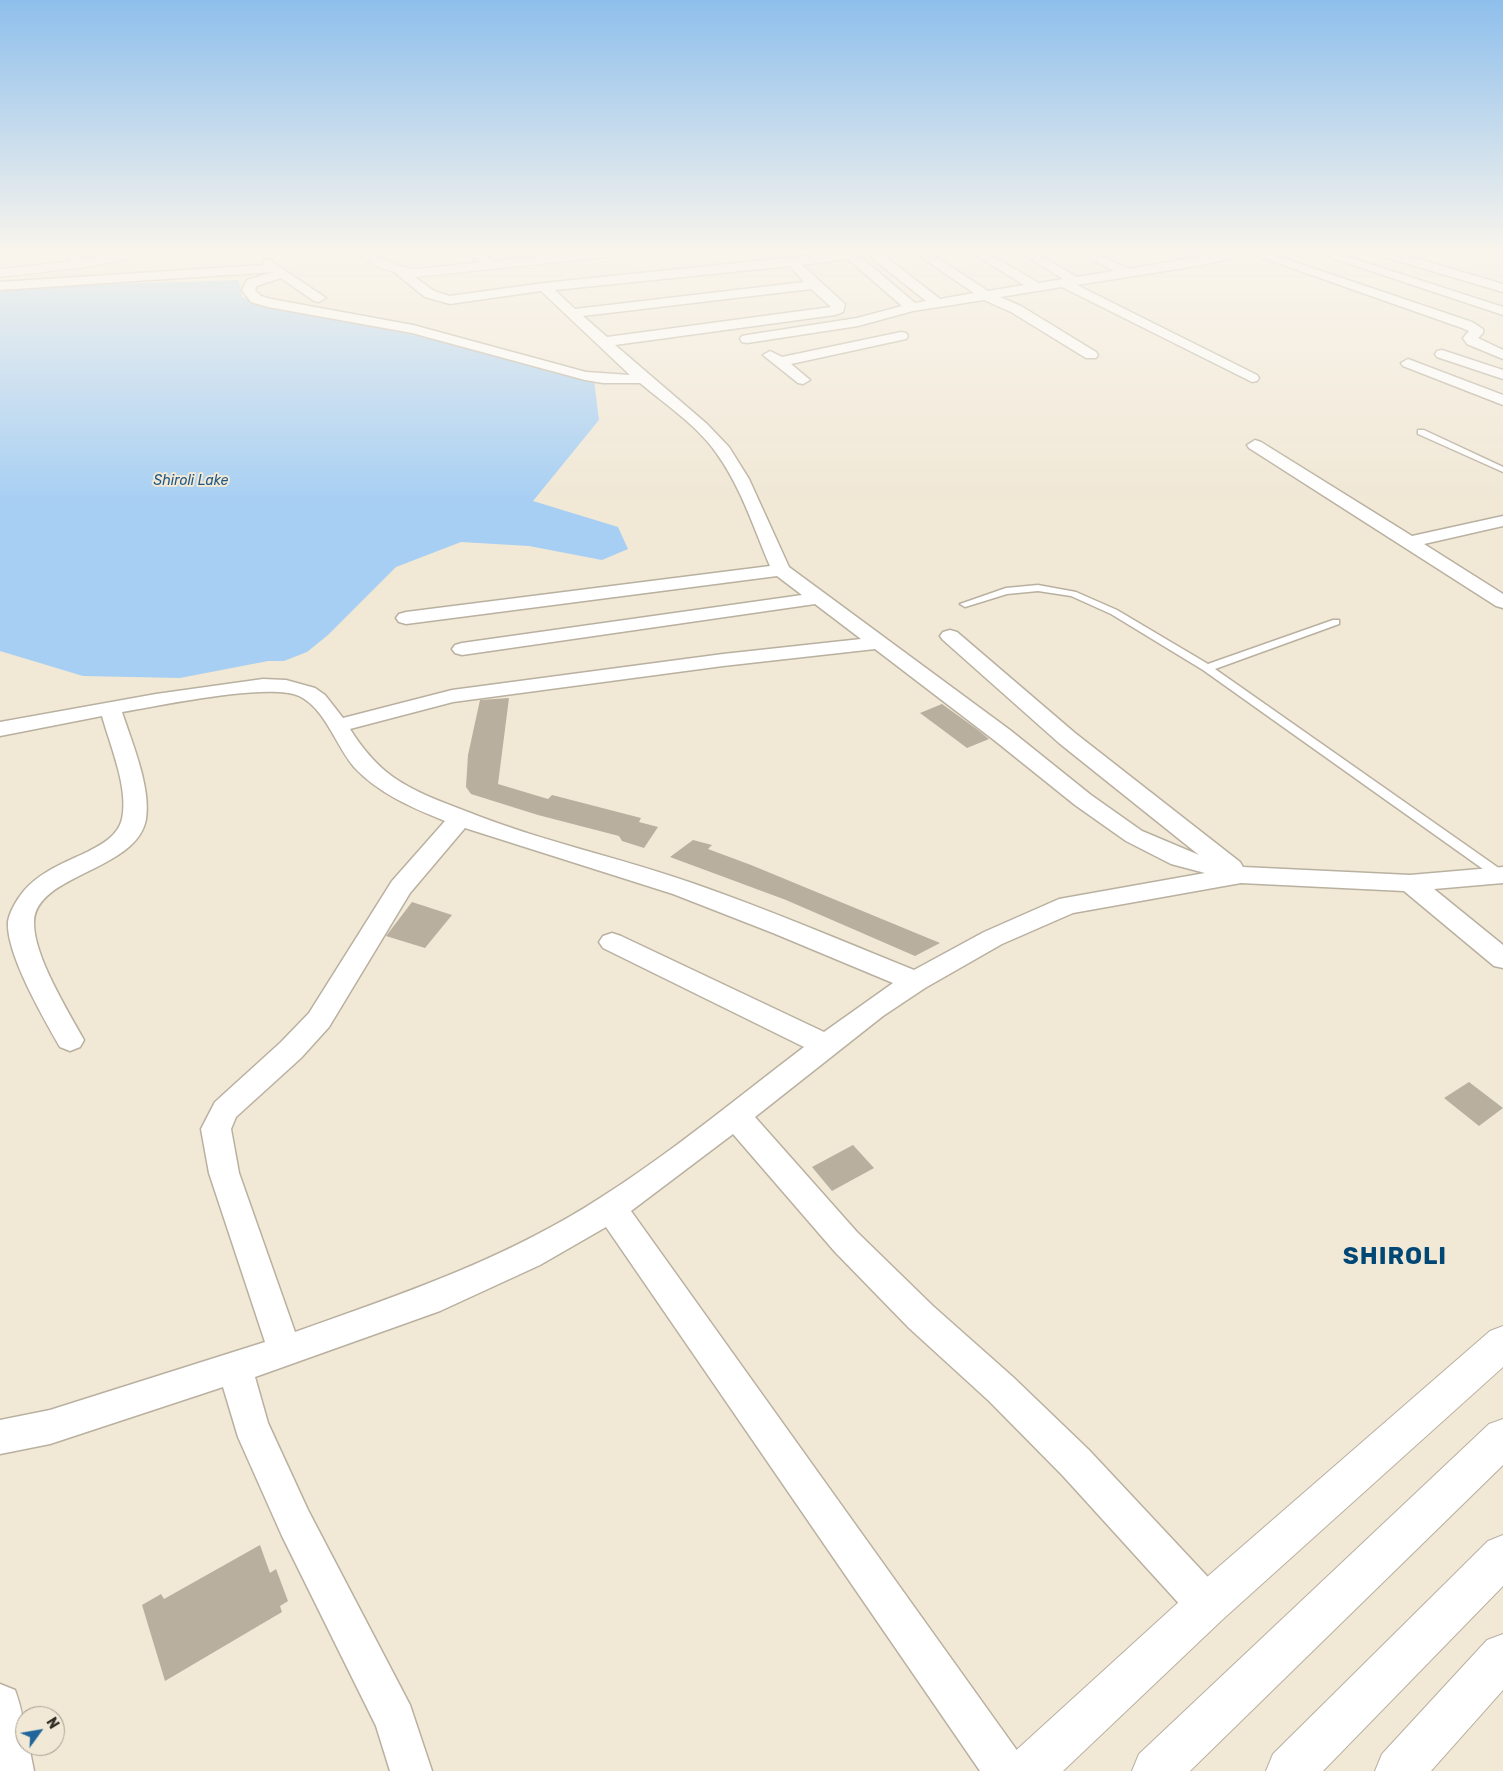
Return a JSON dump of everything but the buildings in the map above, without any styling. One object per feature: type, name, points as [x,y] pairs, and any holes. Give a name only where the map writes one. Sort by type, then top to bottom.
[{"type":"main road","points":[[1029,1771],[1207,1605],[1503,1343]]},
{"type":"main road","points":[[1156,1771],[1503,1438]]},
{"type":"main road","points":[[1290,1771],[1503,1556]]},
{"type":"main road","points":[[1399,1771],[1503,1656]]},
{"type":"street","points":[[437,336],[585,376],[603,379],[643,379]]},
{"type":"street","points":[[597,336],[643,379],[701,427],[723,450],[741,479],[781,570],[1002,735],[1083,800],[1134,836],[1180,858],[1241,875]]},
{"type":"street","points":[[603,342],[652,336]]},
{"type":"street","points":[[742,336],[803,380]]},
{"type":"street","points":[[747,339],[767,336]]},
{"type":"street","points":[[823,336],[855,360]]},
{"type":"street","points":[[779,362],[901,336]]},
{"type":"street","points":[[1060,336],[1091,355]]},
{"type":"street","points":[[1171,336],[1252,378]]},
{"type":"street","points":[[1473,336],[1470,338],[1472,342],[1503,354]]},
{"type":"street","points":[[1442,354],[1503,375]]},
{"type":"street","points":[[1408,364],[1503,400]]},
{"type":"street","points":[[1255,445],[1503,602]]},
{"type":"street","points":[[1410,542],[1503,521]]},
{"type":"street","points":[[406,618],[781,570]]},
{"type":"street","points":[[1480,587],[1503,581]]},
{"type":"street","points":[[462,649],[818,598]]},
{"type":"street","points":[[950,636],[1067,738],[1241,875]]},
{"type":"street","points":[[338,726],[452,696],[714,661],[878,643]]},
{"type":"street","points":[[0,729],[110,708],[247,687],[280,686],[300,688],[316,699],[338,726],[361,761],[400,792],[460,818],[659,881],[773,923],[915,981]]},
{"type":"street","points":[[70,1040],[28,955],[20,924],[27,901],[46,883],[109,852],[126,837],[134,821],[132,791],[110,708]]},
{"type":"street","points":[[285,1351],[224,1173],[216,1128],[225,1110],[291,1050],[319,1020],[401,887],[460,818]]},
{"type":"street","points":[[0,1437],[50,1427],[285,1351],[428,1300],[529,1256],[611,1208],[674,1163],[825,1044],[915,981],[993,938],[1068,905],[1241,875],[1410,883],[1502,875]]},
{"type":"street","points":[[1410,883],[1503,959]]},
{"type":"street","points":[[612,942],[825,1044]]},
{"type":"street","points":[[735,1115],[846,1242],[920,1317],[1001,1389],[1076,1463],[1207,1605]]},
{"type":"street","points":[[611,1208],[1006,1771]]},
{"type":"street","points":[[235,1367],[251,1425],[296,1523],[395,1720],[411,1771]]},
{"type":"street","points":[[0,1705],[13,1771]]},
{"type":"lane","points":[[1421,432],[1503,470]]},
{"type":"lane","points":[[965,604],[1006,591],[1038,588],[1073,594],[1114,612],[1207,668],[1502,875]]},
{"type":"lane","points":[[1207,668],[1336,622]]},
{"type":"water","name":"Shiroli Lake","points":[[0,336],[417,336],[594,380],[599,420],[533,501],[618,527],[628,549],[602,560],[529,546],[461,542],[396,567],[328,635],[307,652],[284,661],[268,661],[180,678],[83,676],[0,651]]},
{"type":"district","name":"SHIROLI","points":[[1395,1257]]}]
